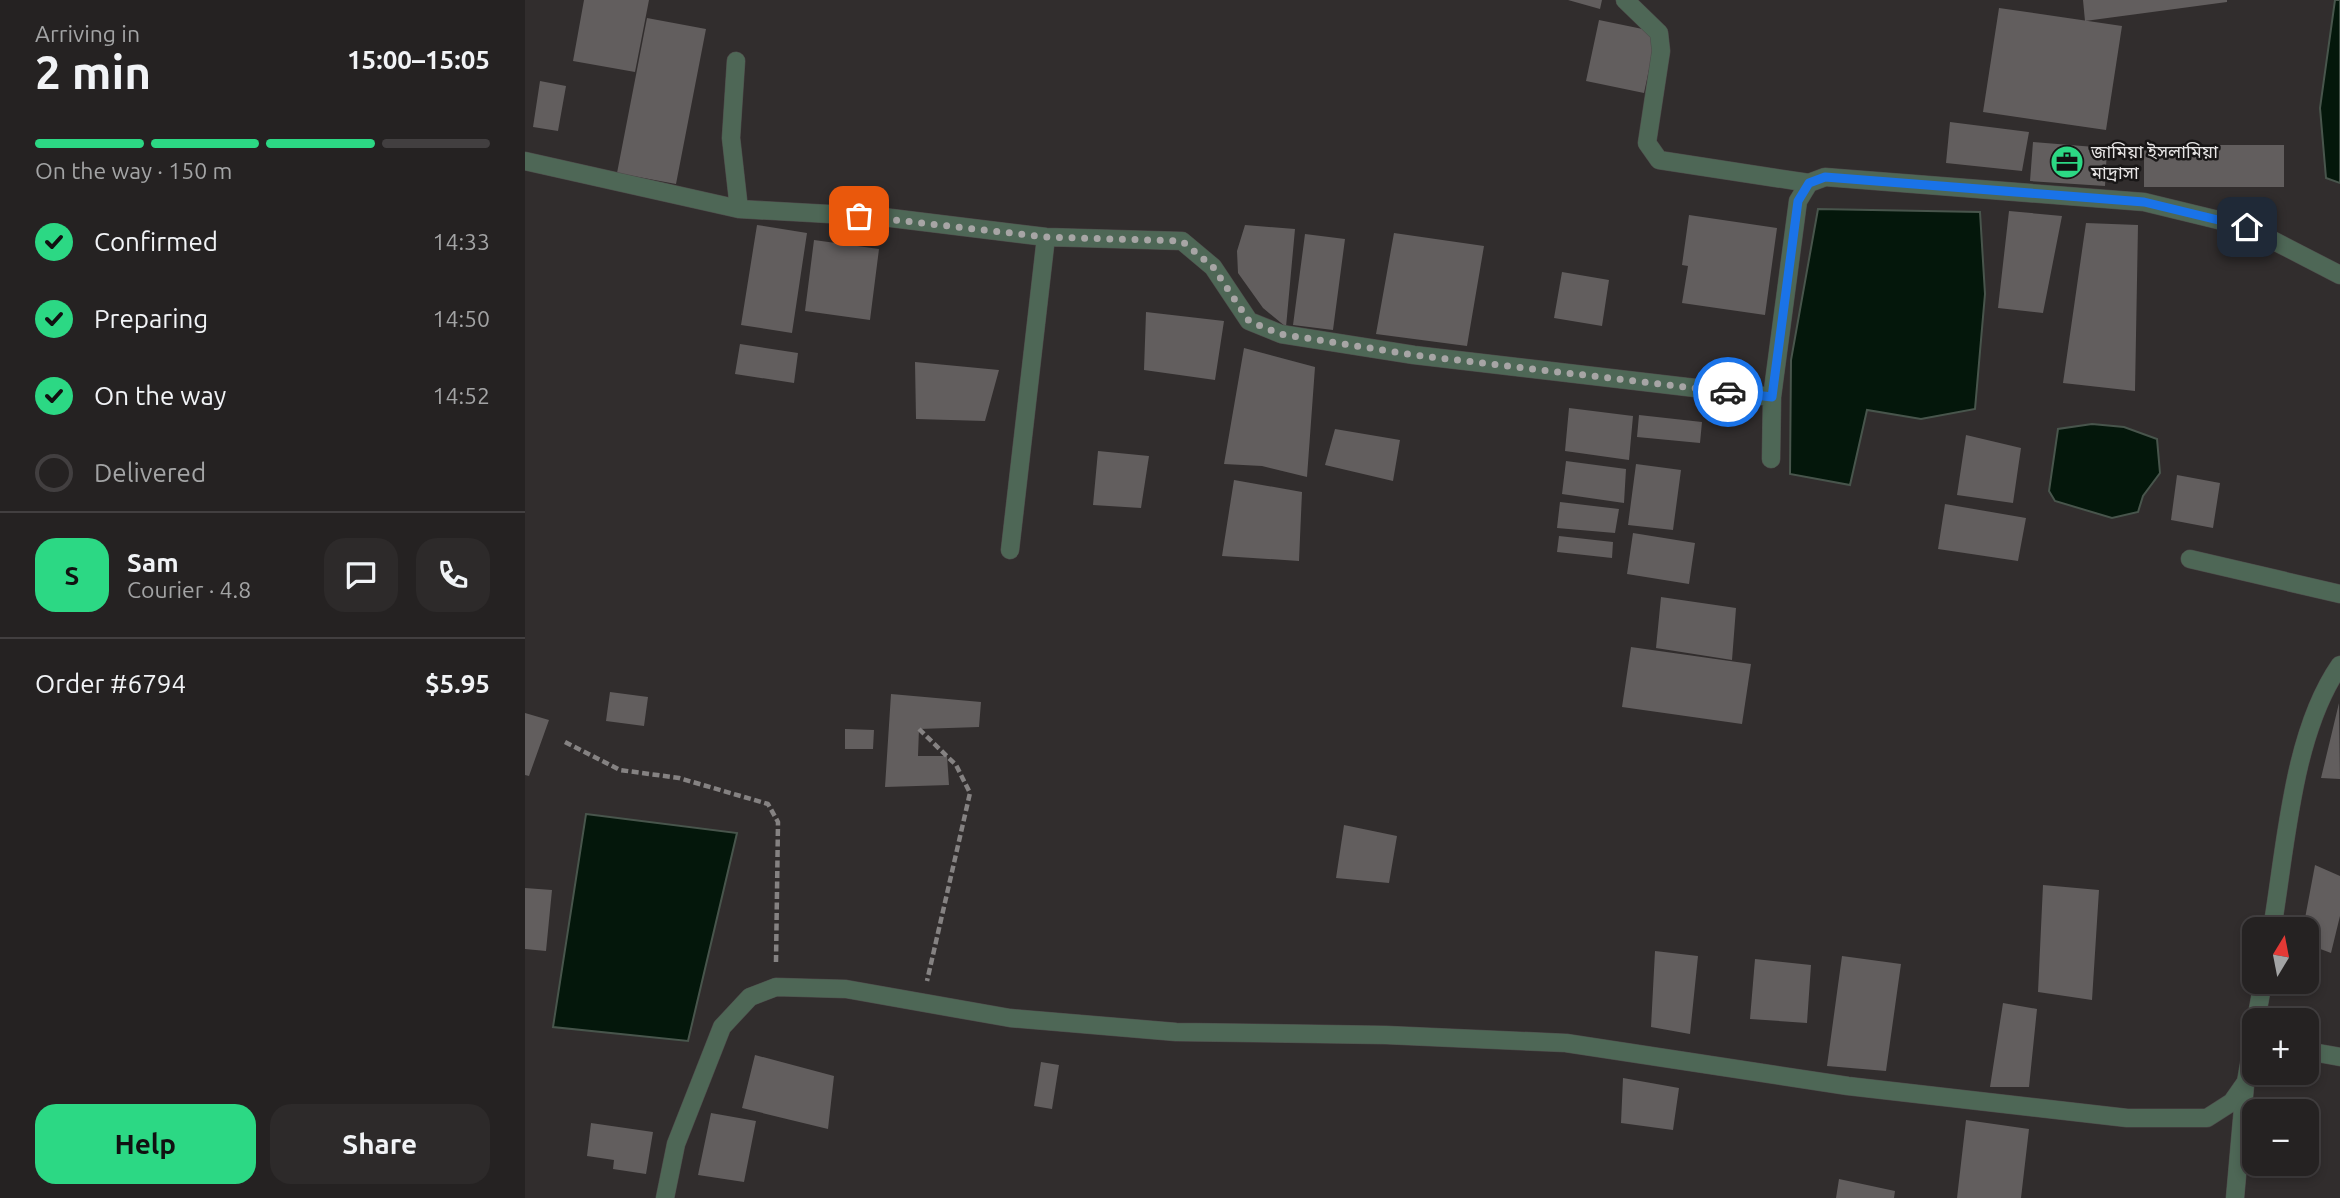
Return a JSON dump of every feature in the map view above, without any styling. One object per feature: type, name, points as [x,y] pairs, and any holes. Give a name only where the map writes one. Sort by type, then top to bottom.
[{"type":"street","points":[[1625,0],[1659,33],[1661,51],[1647,143],[1651,153],[1659,160],[1809,183],[1825,177],[2144,202],[2247,227],[2340,275]]},
{"type":"street","points":[[736,61],[731,138],[739,209]]},
{"type":"street","points":[[525,161],[739,209],[883,217],[1046,237],[1182,241],[1213,267],[1249,321],[1280,334],[1414,355],[1772,397]]},
{"type":"street","points":[[1771,460],[1772,397],[1798,201],[1809,183]]},
{"type":"street","points":[[1010,550],[1046,237]]},
{"type":"street","points":[[2190,559],[2340,594]]},
{"type":"street","points":[[2274,917],[2304,738],[2330,680],[2340,665]]},
{"type":"street","points":[[665,1198],[676,1144],[722,1027],[750,997],[776,987],[845,989],[1010,1017],[1176,1032],[1386,1035],[1566,1043],[1848,1086],[2127,1118],[2207,1118],[2232,1102],[2244,1085]]},
{"type":"street","points":[[2319,1053],[2340,1057]]},
{"type":"street","points":[[2235,1198],[2246,1085]]},
{"type":"path","points":[[919,729],[956,765],[970,793],[922,1002]]},
{"type":"path","points":[[565,742],[620,770],[679,778],[768,804],[778,822],[776,987]]},
{"type":"shaded area","points":[[2335,0],[2340,0],[2340,183],[2326,178],[2320,108]]},
{"type":"shaded area","points":[[1818,209],[1980,212],[1985,294],[1975,409],[1921,419],[1867,410],[1850,485],[1790,474],[1791,360]]},
{"type":"shaded area","points":[[2092,424],[2124,427],[2157,439],[2160,473],[2143,496],[2138,512],[2112,518],[2055,501],[2049,491],[2058,429]]},
{"type":"shaded area","points":[[586,814],[737,833],[688,1041],[553,1027]]},
{"type":"building","points":[[584,0],[649,0],[635,72],[573,61]]},
{"type":"building","points":[[1568,0],[1602,0],[1600,9]]},
{"type":"building","points":[[2083,0],[2227,0],[2227,2],[2085,21]]},
{"type":"building","points":[[1999,8],[2122,26],[2106,130],[1983,112]]},
{"type":"building","points":[[647,18],[706,29],[676,184],[617,173]]},
{"type":"building","points":[[1599,20],[1657,32],[1644,93],[1586,81]]},
{"type":"building","points":[[540,81],[566,86],[558,131],[533,127]]},
{"type":"building","points":[[1950,122],[2029,132],[2022,171],[1946,163]]},
{"type":"building","points":[[2033,142],[2107,148],[2105,186],[2030,181]]},
{"type":"building","points":[[2144,145],[2284,145],[2284,187],[2144,187]]},
{"type":"building","points":[[2009,211],[2062,216],[2043,313],[1998,308]]},
{"type":"building","points":[[1689,215],[1777,228],[1765,315],[1682,303],[1688,266],[1682,265]]},
{"type":"building","points":[[2086,223],[2138,225],[2135,391],[2063,383]]},
{"type":"building","points":[[757,225],[807,233],[792,333],[741,325]]},
{"type":"building","points":[[1245,225],[1295,229],[1286,327],[1263,308],[1238,273],[1237,251]]},
{"type":"building","points":[[1394,233],[1484,246],[1467,346],[1376,334]]},
{"type":"building","points":[[1305,234],[1345,239],[1333,330],[1293,325]]},
{"type":"building","points":[[814,240],[879,249],[870,320],[805,311]]},
{"type":"building","points":[[1562,272],[1609,280],[1602,326],[1554,318]]},
{"type":"building","points":[[1146,312],[1224,321],[1215,380],[1144,370]]},
{"type":"building","points":[[740,344],[798,353],[794,383],[735,374]]},
{"type":"building","points":[[1244,348],[1315,367],[1307,477],[1262,466],[1224,464]]},
{"type":"building","points":[[915,362],[999,370],[985,421],[916,419]]},
{"type":"building","points":[[1569,408],[1633,416],[1629,460],[1565,451]]},
{"type":"building","points":[[1639,415],[1702,422],[1700,443],[1637,437]]},
{"type":"building","points":[[1335,429],[1400,440],[1393,481],[1325,465]]},
{"type":"building","points":[[1966,435],[2021,448],[2013,503],[1957,495]]},
{"type":"building","points":[[1098,451],[1149,456],[1141,508],[1093,505]]},
{"type":"building","points":[[1566,461],[1626,469],[1624,503],[1562,494]]},
{"type":"building","points":[[1636,464],[1681,470],[1673,530],[1628,525]]},
{"type":"building","points":[[2177,475],[2220,483],[2213,528],[2171,520]]},
{"type":"building","points":[[1234,480],[1302,492],[1299,561],[1222,556]]},
{"type":"building","points":[[1560,502],[1619,509],[1615,533],[1557,528]]},
{"type":"building","points":[[1945,504],[2026,518],[2018,561],[1938,549]]},
{"type":"building","points":[[1633,533],[1695,543],[1689,584],[1627,574]]},
{"type":"building","points":[[1559,536],[1613,542],[1612,558],[1557,552]]},
{"type":"building","points":[[1661,597],[1736,608],[1732,660],[1656,648]]},
{"type":"building","points":[[1631,647],[1751,664],[1742,724],[1622,707]]},
{"type":"building","points":[[610,692],[648,697],[644,726],[606,721]]},
{"type":"building","points":[[891,694],[981,702],[979,727],[919,729],[918,756],[947,756],[949,785],[885,787]]},
{"type":"building","points":[[2339,703],[2340,779],[2321,778]]},
{"type":"building","points":[[525,713],[549,720],[529,776],[525,775]]},
{"type":"building","points":[[845,729],[874,730],[873,749],[845,749]]},
{"type":"building","points":[[1344,825],[1397,836],[1389,883],[1336,878]]},
{"type":"building","points":[[2315,865],[2340,876],[2340,916],[2331,953],[2319,948],[2319,917],[2305,917]]},
{"type":"building","points":[[2043,885],[2099,890],[2092,1000],[2038,992]]},
{"type":"building","points":[[525,888],[552,890],[546,951],[525,949]]},
{"type":"building","points":[[1655,951],[1698,956],[1690,1034],[1651,1027]]},
{"type":"building","points":[[1842,956],[1901,964],[1886,1071],[1827,1066]]},
{"type":"building","points":[[1755,959],[1811,965],[1807,1023],[1750,1019]]},
{"type":"building","points":[[2003,1003],[2037,1009],[2029,1087],[1990,1087]]},
{"type":"building","points":[[755,1055],[834,1076],[828,1129],[742,1108]]},
{"type":"building","points":[[1041,1062],[1059,1065],[1052,1109],[1034,1106]]},
{"type":"building","points":[[1623,1078],[1679,1088],[1673,1130],[1621,1123]]},
{"type":"building","points":[[711,1113],[756,1121],[744,1182],[698,1175]]},
{"type":"building","points":[[1966,1120],[2029,1129],[2021,1198],[1957,1198]]},
{"type":"building","points":[[591,1123],[653,1132],[646,1174],[613,1169],[614,1160],[587,1156]]},
{"type":"building","points":[[1839,1179],[1895,1191],[1894,1198],[1836,1198]]},
{"type":"way so far","points":[[859,216],[1046,237],[1156,238],[1182,241],[1213,267],[1238,309],[1249,321],[1280,334],[1414,355],[1728,392]]},
{"type":"place","name":"জামিয়া ইসলামিয়া মাদ্রাসা","points":[[2067,162]]},
{"type":"route","points":[[1728,392],[1772,397],[1798,201],[1809,183],[1825,177],[2144,202],[2247,227]]}]
